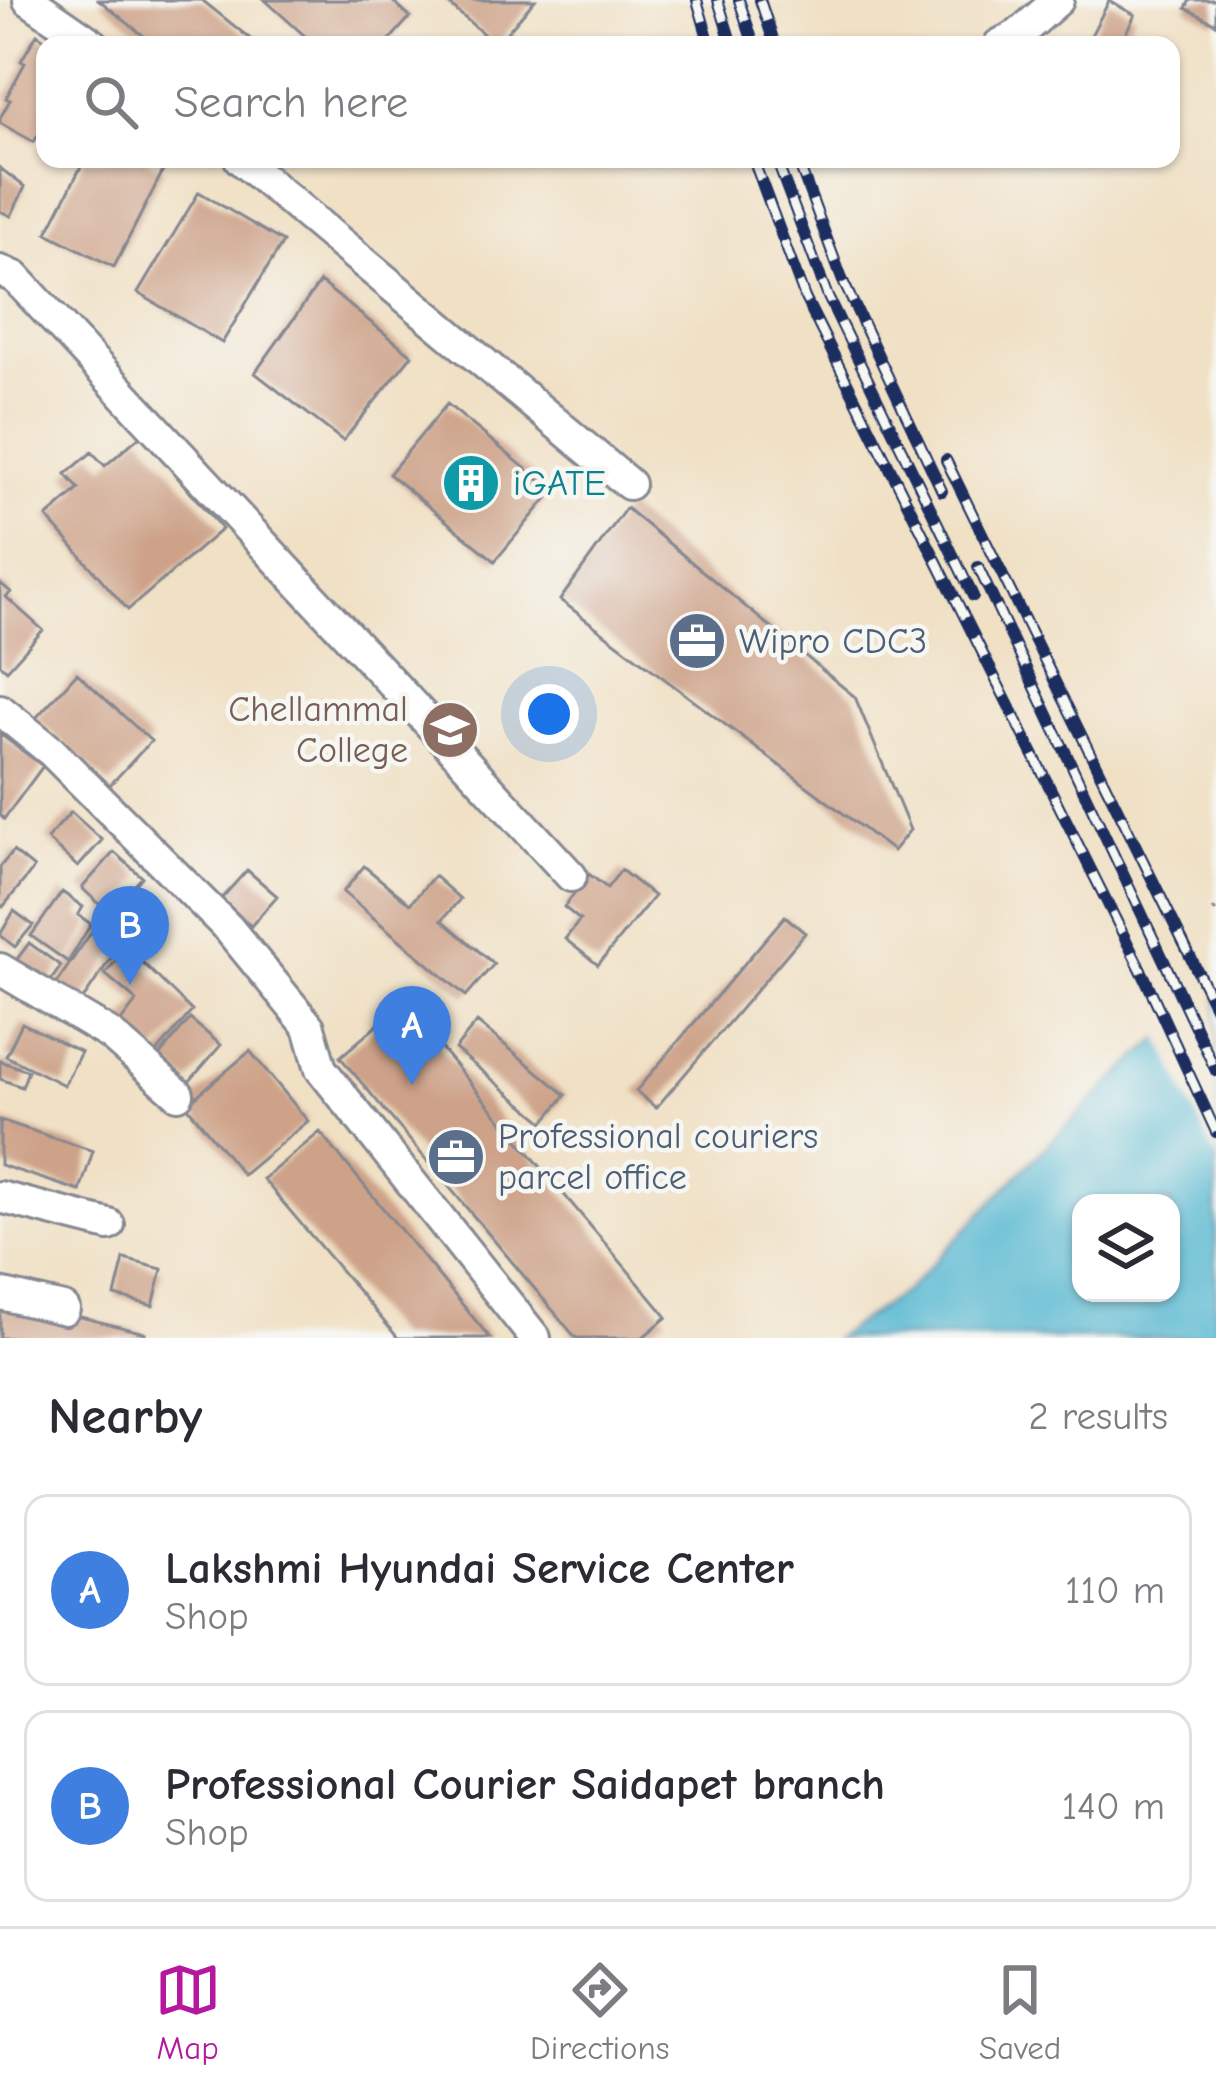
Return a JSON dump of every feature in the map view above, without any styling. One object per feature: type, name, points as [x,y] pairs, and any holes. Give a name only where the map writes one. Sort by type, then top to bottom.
[{"type":"street","points":[[29,0],[81,36]]},
{"type":"street","points":[[1016,36],[1058,0]]},
{"type":"street","points":[[251,168],[629,484]]},
{"type":"street","points":[[0,271],[15,277],[571,876]]},
{"type":"street","points":[[0,710],[51,751],[228,928],[309,1028],[321,1069],[535,1338]]},
{"type":"street","points":[[0,969],[111,1035],[178,1094]]},
{"type":"street","points":[[0,1197],[109,1225]]},
{"type":"street","points":[[0,1294],[64,1310]]},
{"type":"water","points":[[1216,992],[1216,1338],[835,1338],[907,1290],[1139,1056]]},
{"type":"pier","points":[[1216,986],[1216,1159],[1158,1033]]},
{"type":"building","points":[[99,0],[202,0],[247,36],[144,36]]},
{"type":"building","points":[[265,0],[391,0],[410,17],[393,36],[305,36]]},
{"type":"building","points":[[444,0],[535,0],[504,36],[486,36]]},
{"type":"building","points":[[1190,0],[1216,0],[1216,24],[1186,8]]},
{"type":"building","points":[[1109,1],[1135,15],[1124,36],[1091,36]]},
{"type":"building","points":[[37,34],[34,142],[0,123],[10,100],[6,98],[25,63],[21,61]]},
{"type":"building","points":[[0,168],[25,187],[11,216],[0,211]]},
{"type":"building","points":[[80,168],[164,169],[114,267],[47,233]]},
{"type":"building","points":[[199,192],[283,242],[222,343],[138,293]]},
{"type":"building","points":[[320,282],[412,355],[343,441],[255,373]]},
{"type":"building","name":"iGATE","points":[[447,404],[553,491],[495,561],[389,474]]},
{"type":"building","points":[[141,435],[222,529],[128,610],[47,517],[79,489],[66,474],[92,452],[105,466]]},
{"type":"building","points":[[626,508],[855,697],[910,830],[893,851],[560,600]]},
{"type":"building","points":[[0,583],[11,592],[6,597],[43,630],[7,670],[0,664]]},
{"type":"building","points":[[77,673],[151,741],[110,785],[36,718]]},
{"type":"building","points":[[0,734],[43,766],[4,819],[0,815]]},
{"type":"building","points":[[71,812],[102,840],[78,867],[47,839]]},
{"type":"building","points":[[13,851],[34,868],[3,907],[0,867]]},
{"type":"building","points":[[114,852],[142,877],[110,914],[82,888]]},
{"type":"building","points":[[364,866],[410,904],[434,876],[460,899],[442,920],[494,964],[466,996],[343,892]]},
{"type":"building","points":[[247,870],[277,896],[251,926],[221,899]]},
{"type":"building","points":[[621,870],[654,896],[598,965],[565,939],[580,920],[564,907],[589,874],[607,888]]},
{"type":"building","points":[[62,892],[83,907],[78,915],[91,924],[68,962],[31,936]]},
{"type":"building","points":[[14,911],[33,925],[15,947],[0,935]]},
{"type":"building","points":[[785,916],[805,933],[656,1108],[636,1091]]},
{"type":"building","points":[[99,921],[124,939],[79,1005],[53,988]]},
{"type":"building","points":[[29,943],[61,966],[44,990],[12,966]]},
{"type":"building","points":[[127,947],[192,1011],[149,1062],[113,1032],[137,1001],[105,974]]},
{"type":"building","points":[[403,1003],[667,1317],[642,1338],[576,1338],[340,1057]]},
{"type":"building","points":[[190,1019],[221,1045],[189,1082],[159,1056]]},
{"type":"building","points":[[477,1022],[566,1095],[544,1122],[455,1049]]},
{"type":"building","points":[[22,1023],[81,1052],[64,1085],[6,1056]]},
{"type":"building","points":[[250,1051],[308,1121],[243,1175],[186,1105]]},
{"type":"building","points":[[0,1061],[28,1071],[22,1087],[0,1079]]},
{"type":"building","points":[[0,1120],[93,1151],[80,1191],[0,1165]]},
{"type":"building","points":[[320,1132],[490,1338],[398,1338],[263,1179]]},
{"type":"building","points":[[124,1259],[162,1269],[153,1306],[115,1296]]},
{"type":"building","points":[[0,1297],[145,1333],[144,1338],[0,1338]]},
{"type":"railway","points":[[697,0],[707,36]]},
{"type":"railway","points":[[718,0],[729,36]]},
{"type":"railway","points":[[739,0],[751,36]]},
{"type":"railway","points":[[760,0],[772,36]]},
{"type":"railway","points":[[756,168],[805,298],[1145,978],[1216,1132]]},
{"type":"railway","points":[[779,168],[828,297],[973,596]]},
{"type":"railway","points":[[800,168],[842,279],[942,491]]},
{"type":"railway","points":[[946,460],[1216,1009]]},
{"type":"railway","points":[[978,567],[1216,1071]]},
{"type":"place","name":"iGATE","points":[[471,483]]},
{"type":"place","name":"Wipro CDC3","points":[[697,641]]},
{"type":"place","name":"Chellammal College","points":[[450,730]]},
{"type":"place","name":"Professional Courier Saidapet branch","points":[[130,985]]},
{"type":"place","name":"Lakshmi Hyundai Service Center","points":[[412,1085]]},
{"type":"place","name":"Professional couriers parcel office","points":[[456,1157]]}]
